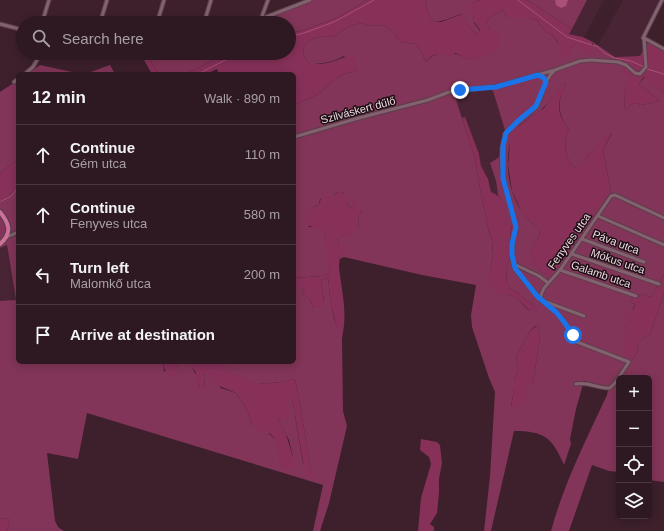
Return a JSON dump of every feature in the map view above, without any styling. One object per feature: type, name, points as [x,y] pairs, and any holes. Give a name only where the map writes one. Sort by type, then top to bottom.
[{"type":"main road","points":[[0,212],[8,224],[7,236],[0,244]]},
{"type":"street","points":[[44,16],[49,0]]},
{"type":"street","points":[[102,16],[107,0]]},
{"type":"street","points":[[159,16],[164,0]]},
{"type":"street","points":[[206,16],[211,0]]},
{"type":"street","points":[[262,16],[268,0]]},
{"type":"street","points":[[266,16],[310,0]]},
{"type":"street","points":[[662,0],[643,40],[664,50]]},
{"type":"street","points":[[0,24],[16,28]]},
{"type":"street","name":"Szilváskert dűlő","points":[[296,136],[428,100],[449,92],[496,87],[571,64],[591,60],[618,62],[626,65],[635,73],[640,74],[646,67],[643,40]]},
{"type":"street","points":[[27,72],[33,67],[37,60]]},
{"type":"street","points":[[555,70],[546,82],[536,106],[506,133],[503,146],[503,178],[516,227],[512,244],[513,264],[517,272],[541,300],[560,317],[570,329],[577,342],[629,362],[610,388],[576,384]]},
{"type":"street","points":[[538,75],[544,78],[546,82]]},
{"type":"street","name":"Fenyves utca","points":[[513,264],[539,276],[548,282],[554,278],[611,196],[615,195],[664,218]]},
{"type":"street","points":[[598,216],[664,245]]},
{"type":"street","points":[[7,236],[16,233]]},
{"type":"street","name":"Páva utca","points":[[582,239],[644,262]]},
{"type":"street","name":"Mókus utca","points":[[572,254],[659,284]]},
{"type":"street","name":"Galamb utca","points":[[560,270],[636,296]]},
{"type":"street","points":[[541,300],[541,295],[548,282]]},
{"type":"street","points":[[541,300],[584,316]]},
{"type":"shaded area","points":[[309,0],[367,0],[339,17],[296,32],[296,16],[271,16]]},
{"type":"shaded area","points":[[367,0],[427,0],[425,4],[433,22],[441,22],[462,14],[470,28],[477,35],[480,30],[474,22],[474,16],[468,13],[467,7],[473,2],[480,0],[527,0],[572,29],[569,34],[583,37],[593,42],[589,54],[576,44],[571,48],[568,57],[561,57],[559,44],[552,35],[546,32],[537,20],[529,18],[507,18],[503,10],[486,20],[490,31],[496,31],[500,42],[495,52],[478,60],[470,60],[455,53],[451,57],[444,54],[437,54],[428,59],[426,62],[415,44],[401,42],[385,25],[370,26],[361,23],[350,26],[333,37],[322,36],[312,39],[304,47],[303,55],[310,64],[328,63],[353,55],[358,71],[343,74],[317,95],[296,104],[296,72],[218,72],[217,69],[210,72],[190,72],[213,60],[296,60],[296,32],[339,17]]},
{"type":"shaded area","points":[[427,0],[480,0],[473,2],[474,23],[480,31],[477,35],[470,28],[461,14],[433,22],[425,4]]},
{"type":"shaded area","points":[[527,0],[587,0],[572,29]]},
{"type":"shaded area","points":[[555,0],[568,0],[566,6],[561,8],[556,5]]},
{"type":"shaded area","points":[[587,0],[604,0],[584,37],[569,34]]},
{"type":"shaded area","points":[[623,0],[659,0],[639,40],[643,42],[644,50],[640,56],[611,56],[598,45]]},
{"type":"shaded area","points":[[503,10],[507,18],[529,18],[537,20],[546,32],[552,35],[559,44],[571,48],[576,44],[593,46],[593,42],[615,57],[631,78],[624,92],[625,112],[630,105],[635,103],[641,105],[660,101],[639,84],[645,77],[664,93],[664,274],[651,297],[642,294],[630,295],[631,303],[635,304],[625,327],[625,339],[633,359],[638,351],[638,345],[645,337],[650,335],[664,294],[664,482],[652,480],[652,375],[616,375],[616,472],[609,471],[592,465],[569,531],[551,531],[562,496],[583,445],[607,395],[607,387],[584,381],[576,409],[570,439],[571,444],[564,465],[551,442],[546,438],[533,432],[514,431],[491,531],[484,531],[490,476],[495,392],[472,327],[471,315],[476,285],[422,275],[344,257],[340,259],[338,242],[339,237],[359,228],[358,224],[362,211],[354,204],[353,206],[349,207],[344,198],[343,192],[337,192],[334,196],[320,199],[319,205],[314,207],[306,218],[309,227],[318,228],[324,233],[330,271],[329,274],[296,278],[296,104],[317,95],[343,74],[357,71],[344,56],[328,62],[310,64],[303,55],[304,47],[312,39],[322,36],[333,37],[350,26],[361,23],[370,26],[385,25],[401,42],[415,44],[426,62],[430,58],[441,53],[453,53],[470,60],[490,31],[486,20]],"holes":[[[566,82],[559,105],[562,118],[569,128],[565,144],[566,150],[569,160],[575,168],[580,166],[593,150],[612,133],[603,150],[611,192],[553,277],[541,272],[530,257],[540,231],[525,216],[513,195],[508,172],[508,160],[509,149],[516,129],[542,109],[559,88]],[[489,89],[493,91],[505,130],[502,134],[501,156],[490,163],[496,181],[498,195],[503,202],[509,223],[512,227],[510,236],[512,251],[506,269],[507,283],[510,288],[535,306],[530,311],[515,297],[493,288],[490,271],[493,256],[492,240],[489,232],[475,159],[454,93]],[[539,325],[538,331],[540,337],[533,383],[527,381],[511,408],[514,380],[518,369],[516,356],[530,331],[535,326]]]},
{"type":"shaded area","points":[[648,42],[664,50],[664,93],[644,77],[639,84],[660,101],[641,105],[635,103],[630,105],[625,113],[624,92],[630,78],[615,57],[640,56]]},
{"type":"shaded area","points":[[144,60],[150,60],[158,72],[151,72]]},
{"type":"shaded area","points":[[150,60],[213,60],[190,72],[158,72]]},
{"type":"shaded area","points":[[40,65],[72,72],[30,72]]},
{"type":"shaded area","points":[[110,65],[114,72],[91,72]]},
{"type":"shaded area","points":[[16,81],[16,161],[0,173],[0,92]]},
{"type":"shaded area","points":[[566,81],[566,85],[560,100],[559,109],[562,118],[569,128],[565,144],[569,160],[575,168],[585,160],[606,135],[612,132],[603,150],[611,192],[551,280],[541,272],[529,257],[540,231],[522,213],[512,191],[508,165],[512,133],[516,128],[544,108],[555,92]]},
{"type":"shaded area","points":[[489,89],[493,91],[505,130],[501,157],[490,163],[496,181],[498,195],[491,193],[488,179],[481,166],[479,154],[465,118],[462,118],[454,93]]},
{"type":"shaded area","points":[[465,117],[479,154],[481,166],[488,179],[491,192],[497,195],[504,203],[507,216],[512,226],[510,236],[512,251],[506,269],[507,283],[510,288],[535,306],[537,309],[536,313],[530,311],[518,299],[510,295],[499,293],[489,286],[488,281],[493,256],[492,240],[489,232],[475,159],[462,118]]},
{"type":"shaded area","points":[[16,161],[16,190],[0,203],[0,173]]},
{"type":"shaded area","points":[[340,189],[349,207],[353,206],[354,204],[352,202],[353,199],[357,201],[362,211],[358,224],[359,228],[354,235],[349,238],[343,235],[338,241],[339,246],[344,247],[346,250],[340,255],[339,267],[344,303],[344,325],[337,328],[331,305],[328,278],[321,280],[324,302],[322,306],[313,308],[310,299],[303,294],[302,286],[296,286],[296,278],[329,274],[330,271],[324,241],[324,233],[321,230],[304,223],[310,209],[319,205],[322,195],[334,196]]},
{"type":"shaded area","points":[[16,190],[16,300],[7,245],[0,248],[0,203]]},
{"type":"shaded area","points":[[7,245],[16,301],[0,301],[0,248]]},
{"type":"shaded area","points":[[664,274],[664,294],[650,335],[645,337],[638,345],[638,351],[633,359],[623,356],[626,316],[634,308],[635,304],[631,303],[630,295],[642,294],[651,297]]},
{"type":"shaded area","points":[[328,278],[332,309],[337,327],[344,325],[342,339],[343,411],[347,426],[329,503],[320,531],[313,531],[323,485],[87,413],[78,459],[47,453],[55,521],[58,527],[64,531],[7,531],[10,519],[0,518],[0,301],[16,300],[16,364],[163,364],[164,371],[175,374],[179,364],[191,364],[197,376],[199,386],[205,390],[204,377],[205,373],[208,373],[221,388],[236,393],[246,408],[252,425],[269,434],[276,441],[280,452],[280,460],[293,457],[289,440],[278,419],[289,415],[289,398],[292,398],[303,463],[313,476],[311,473],[295,379],[271,383],[251,382],[247,381],[243,377],[230,374],[223,364],[296,364],[296,286],[302,286],[303,294],[310,299],[313,308],[324,302],[321,280]]},
{"type":"shaded area","points":[[539,324],[538,331],[540,337],[533,383],[527,382],[524,387],[527,393],[523,404],[511,408],[514,380],[518,369],[516,356],[530,331]]},
{"type":"shaded area","points":[[163,364],[179,364],[174,378],[166,372]]},
{"type":"shaded area","points":[[190,364],[224,364],[227,371],[230,373],[239,375],[247,380],[261,383],[272,383],[295,379],[311,472],[313,476],[317,477],[316,479],[305,473],[292,398],[289,398],[289,415],[287,419],[278,419],[286,434],[293,457],[293,467],[288,469],[282,467],[277,444],[273,436],[269,433],[264,435],[257,431],[252,425],[246,408],[236,393],[217,385],[208,373],[205,373],[204,377],[205,390],[201,391],[195,371]]},
{"type":"shaded area","points":[[421,439],[437,442],[440,445],[442,463],[439,479],[437,513],[430,524],[434,527],[434,531],[418,531],[421,498],[431,464],[429,457],[420,450]]},
{"type":"shaded area","points":[[0,518],[10,519],[7,531],[0,531]]},
{"type":"waterway","points":[[296,35],[334,22],[374,0]]},
{"type":"waterway","points":[[518,0],[567,37],[598,47],[606,54],[615,58],[631,61],[644,67]]},
{"type":"waterway","points":[[202,72],[225,60]]},
{"type":"waterway","points":[[647,69],[664,74]]},
{"type":"waterway","points":[[0,202],[11,196],[16,190]]},
{"type":"route","points":[[460,90],[493,88],[538,75],[545,79],[546,82],[536,106],[523,116],[506,133],[503,146],[503,178],[516,227],[516,233],[512,244],[513,264],[517,272],[537,296],[557,313],[573,335]]}]
